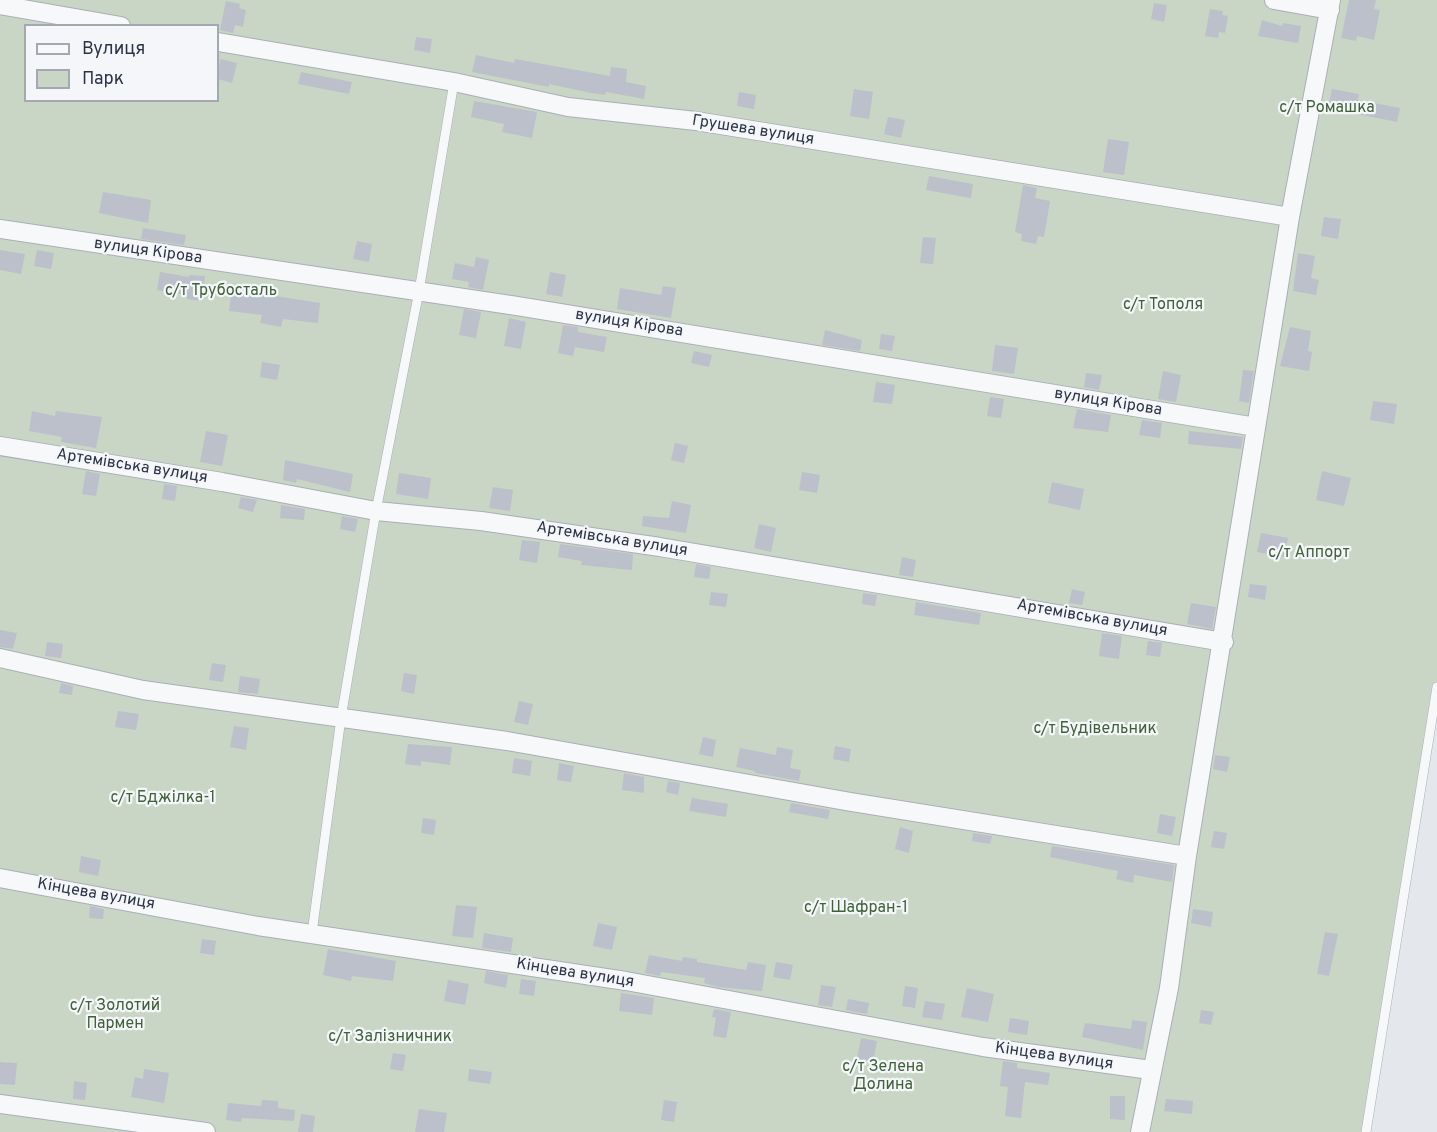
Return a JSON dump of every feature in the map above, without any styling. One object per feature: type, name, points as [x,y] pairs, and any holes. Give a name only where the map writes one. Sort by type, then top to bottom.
[{"type":"street","points":[[1140,1132],[1169,988],[1187,856],[1224,642],[1290,217],[1331,5],[1274,0]]},
{"type":"street","points":[[0,5],[110,24]]},
{"type":"street","name":"Грушева вулиця","points":[[219,42],[454,82],[568,107],[696,122],[1290,217]]},
{"type":"street","name":"вулиця Кірова","points":[[0,229],[419,291],[1256,427]]},
{"type":"street","name":"Артемівська вулиця","points":[[0,446],[222,482],[376,511],[480,521],[660,547],[1224,642]]},
{"type":"street","points":[[0,658],[143,690],[507,741],[863,804],[1187,856]]},
{"type":"street","name":"Кінцева вулиця","points":[[0,878],[312,933],[626,981],[983,1047],[1151,1070]]},
{"type":"street","points":[[0,1104],[206,1132]]},
{"type":"lane","points":[[312,933],[341,718],[376,511],[419,291],[454,82]]},
{"type":"lane","points":[[1366,1132],[1437,687]]},
{"type":"green space","points":[[0,0],[1437,0],[1437,693],[1369,1132],[0,1132]]},
{"type":"building","points":[[1349,0],[1376,0],[1374,9],[1380,10],[1374,40],[1357,36],[1356,41],[1341,38]]},
{"type":"building","points":[[226,1],[240,4],[239,8],[246,10],[243,27],[235,25],[233,33],[220,30]]},
{"type":"building","points":[[1154,3],[1167,5],[1164,22],[1151,19]]},
{"type":"building","points":[[1210,9],[1223,11],[1222,15],[1228,16],[1225,33],[1219,32],[1218,38],[1205,36]]},
{"type":"building","points":[[1262,20],[1282,26],[1283,23],[1301,26],[1298,43],[1258,36]]},
{"type":"building","points":[[416,37],[432,39],[430,53],[414,50]]},
{"type":"building","points":[[476,55],[514,63],[515,59],[610,76],[611,67],[627,69],[626,82],[646,86],[644,99],[606,92],[605,95],[591,93],[549,84],[549,87],[472,72]]},
{"type":"building","points":[[220,59],[237,63],[232,83],[219,79]]},
{"type":"building","points":[[301,72],[352,82],[349,94],[298,84]]},
{"type":"building","points":[[854,89],[873,92],[869,119],[850,116]]},
{"type":"building","points":[[1332,89],[1359,94],[1358,100],[1400,108],[1397,122],[1328,108]]},
{"type":"building","points":[[739,92],[756,95],[754,109],[737,106]]},
{"type":"building","points":[[474,101],[537,112],[532,138],[502,132],[504,124],[471,117]]},
{"type":"building","points":[[888,117],[905,120],[901,138],[884,134]]},
{"type":"building","points":[[1108,139],[1129,142],[1124,175],[1103,172]]},
{"type":"building","points":[[929,176],[973,184],[971,198],[926,190]]},
{"type":"building","points":[[1023,185],[1037,188],[1035,198],[1050,201],[1044,237],[1038,236],[1036,244],[1021,241],[1022,234],[1015,232]]},
{"type":"building","points":[[103,192],[151,200],[148,223],[99,213]]},
{"type":"building","points":[[1324,217],[1341,219],[1338,239],[1321,236]]},
{"type":"building","points":[[143,228],[186,235],[184,245],[141,239]]},
{"type":"building","points":[[923,237],[936,238],[933,264],[920,263]]},
{"type":"building","points":[[357,241],[372,244],[369,262],[353,259]]},
{"type":"building","points":[[0,250],[25,254],[21,274],[0,270]]},
{"type":"building","points":[[37,250],[54,253],[51,269],[34,266]]},
{"type":"building","points":[[1298,253],[1315,256],[1311,278],[1319,280],[1316,295],[1293,291]]},
{"type":"building","points":[[476,257],[489,260],[483,290],[468,287],[469,282],[452,279],[455,263],[474,267]]},
{"type":"building","points":[[160,272],[189,277],[189,275],[205,276],[202,301],[187,299],[187,295],[157,290]]},
{"type":"building","points":[[550,272],[566,275],[562,297],[546,294]]},
{"type":"building","points":[[663,286],[676,288],[671,318],[617,309],[620,288],[661,295]]},
{"type":"building","points":[[232,289],[320,303],[318,323],[283,319],[281,327],[260,323],[262,315],[229,311]]},
{"type":"building","points":[[464,309],[481,312],[476,338],[459,335]]},
{"type":"building","points":[[509,318],[526,322],[521,349],[504,346]]},
{"type":"building","points":[[563,325],[578,327],[578,332],[607,337],[604,352],[575,347],[573,356],[558,353]]},
{"type":"building","points":[[1290,327],[1311,331],[1308,351],[1312,352],[1309,371],[1280,366]]},
{"type":"building","points":[[825,330],[862,340],[860,351],[822,345]]},
{"type":"building","points":[[881,334],[895,336],[892,351],[879,349]]},
{"type":"building","points":[[995,345],[1018,348],[1014,374],[992,371]]},
{"type":"building","points":[[694,351],[712,355],[709,367],[691,363]]},
{"type":"building","points":[[262,362],[280,365],[277,380],[260,377]]},
{"type":"building","points":[[1243,370],[1254,371],[1249,403],[1239,401]]},
{"type":"building","points":[[1163,371],[1181,375],[1176,402],[1158,399]]},
{"type":"building","points":[[1086,373],[1102,375],[1099,390],[1084,387]]},
{"type":"building","points":[[876,382],[895,385],[892,404],[873,402]]},
{"type":"building","points":[[990,397],[1004,399],[1001,418],[987,416]]},
{"type":"building","points":[[1373,401],[1397,404],[1394,424],[1370,420]]},
{"type":"building","points":[[1077,409],[1111,415],[1108,432],[1073,428]]},
{"type":"building","points":[[32,411],[55,416],[56,411],[102,417],[96,448],[61,442],[62,437],[29,431]]},
{"type":"building","points":[[1142,420],[1162,423],[1160,438],[1139,435]]},
{"type":"building","points":[[206,431],[228,435],[222,466],[200,462]]},
{"type":"building","points":[[1189,431],[1243,437],[1241,449],[1188,444]]},
{"type":"building","points":[[675,443],[688,446],[684,463],[671,460]]},
{"type":"building","points":[[285,460],[353,474],[350,492],[297,479],[296,483],[283,480]]},
{"type":"building","points":[[86,471],[100,474],[96,496],[82,494]]},
{"type":"building","points":[[1322,471],[1351,478],[1344,506],[1316,500]]},
{"type":"building","points":[[802,472],[820,475],[817,493],[799,490]]},
{"type":"building","points":[[399,473],[431,478],[428,499],[396,494]]},
{"type":"building","points":[[1052,482],[1084,489],[1080,510],[1048,503]]},
{"type":"building","points":[[164,484],[177,486],[175,501],[162,499]]},
{"type":"building","points":[[493,487],[513,490],[510,511],[489,508]]},
{"type":"building","points":[[241,497],[257,500],[253,512],[238,508]]},
{"type":"building","points":[[672,501],[691,505],[686,533],[642,526],[643,516],[669,518]]},
{"type":"building","points":[[281,505],[305,509],[304,520],[280,518]]},
{"type":"building","points":[[342,516],[358,519],[355,532],[340,529]]},
{"type":"building","points":[[759,524],[776,528],[771,552],[754,548]]},
{"type":"building","points":[[1261,533],[1288,538],[1284,557],[1257,552]]},
{"type":"building","points":[[522,540],[540,542],[537,563],[519,560]]},
{"type":"building","points":[[560,544],[633,554],[632,570],[581,565],[582,561],[558,557]]},
{"type":"building","points":[[902,557],[916,560],[913,577],[899,575]]},
{"type":"building","points":[[696,564],[711,567],[709,579],[694,577]]},
{"type":"building","points":[[1250,584],[1267,586],[1265,600],[1248,597]]},
{"type":"building","points":[[1072,589],[1085,592],[1082,605],[1069,603]]},
{"type":"building","points":[[711,592],[728,594],[726,607],[709,605]]},
{"type":"building","points":[[863,593],[877,595],[875,606],[862,604]]},
{"type":"building","points":[[916,602],[981,613],[979,625],[914,615]]},
{"type":"building","points":[[1191,603],[1216,607],[1212,629],[1187,624]]},
{"type":"building","points":[[0,630],[17,633],[13,649],[0,647]]},
{"type":"building","points":[[1102,633],[1122,636],[1119,659],[1099,656]]},
{"type":"building","points":[[1148,641],[1162,643],[1160,657],[1146,655]]},
{"type":"building","points":[[47,642],[63,644],[61,658],[45,656]]},
{"type":"building","points":[[212,663],[226,665],[223,682],[209,680]]},
{"type":"building","points":[[404,673],[417,675],[414,694],[401,691]]},
{"type":"building","points":[[240,676],[260,679],[258,694],[238,692]]},
{"type":"building","points":[[61,683],[73,686],[72,695],[59,693]]},
{"type":"building","points":[[519,701],[533,704],[528,725],[514,722]]},
{"type":"building","points":[[118,711],[139,714],[136,730],[115,727]]},
{"type":"building","points":[[234,726],[249,728],[246,750],[230,747]]},
{"type":"building","points":[[703,737],[716,740],[713,757],[699,754]]},
{"type":"building","points":[[408,744],[452,747],[450,765],[421,761],[421,766],[405,764]]},
{"type":"building","points":[[835,746],[851,749],[849,762],[833,759]]},
{"type":"building","points":[[777,747],[793,750],[790,768],[801,770],[799,781],[736,767],[740,748],[776,755]]},
{"type":"building","points":[[1215,755],[1230,757],[1227,772],[1213,769]]},
{"type":"building","points":[[514,758],[532,761],[530,776],[512,773]]},
{"type":"building","points":[[559,763],[574,766],[571,782],[557,780]]},
{"type":"building","points":[[624,773],[644,777],[644,793],[622,790]]},
{"type":"building","points":[[668,781],[680,783],[678,795],[666,792]]},
{"type":"building","points":[[692,798],[728,804],[726,817],[689,811]]},
{"type":"building","points":[[791,803],[830,810],[828,819],[789,812]]},
{"type":"building","points":[[1160,814],[1176,817],[1172,836],[1157,833]]},
{"type":"building","points":[[423,818],[436,820],[434,835],[421,833]]},
{"type":"building","points":[[900,827],[913,831],[909,853],[895,849]]},
{"type":"building","points":[[1214,831],[1227,833],[1224,849],[1211,847]]},
{"type":"building","points":[[973,833],[992,836],[990,844],[972,841]]},
{"type":"building","points":[[1052,846],[1174,865],[1172,882],[1134,875],[1133,883],[1116,879],[1118,871],[1050,857]]},
{"type":"building","points":[[81,856],[101,860],[98,876],[79,872]]},
{"type":"building","points":[[456,905],[477,907],[473,938],[452,936]]},
{"type":"building","points":[[90,906],[104,909],[103,919],[89,918]]},
{"type":"building","points":[[1193,909],[1213,912],[1211,927],[1191,923]]},
{"type":"building","points":[[598,923],[617,927],[612,950],[593,946]]},
{"type":"building","points":[[1325,932],[1338,934],[1329,976],[1317,974]]},
{"type":"building","points":[[484,933],[513,938],[511,952],[482,948]]},
{"type":"building","points":[[202,939],[216,941],[214,955],[200,953]]},
{"type":"building","points":[[328,949],[396,961],[393,981],[352,976],[351,981],[323,975]]},
{"type":"building","points":[[649,955],[682,961],[683,957],[697,959],[697,962],[746,970],[748,962],[766,965],[762,991],[718,987],[704,983],[705,978],[661,972],[660,976],[645,973]]},
{"type":"building","points":[[776,962],[793,965],[790,980],[773,977]]},
{"type":"building","points":[[486,971],[508,975],[506,988],[484,983]]},
{"type":"building","points":[[521,979],[536,981],[534,996],[519,994]]},
{"type":"building","points":[[448,980],[469,984],[465,1005],[444,1001]]},
{"type":"building","points":[[821,985],[836,987],[832,1007],[818,1005]]},
{"type":"building","points":[[905,986],[918,988],[915,1008],[902,1006]]},
{"type":"building","points":[[967,988],[994,994],[988,1022],[961,1017]]},
{"type":"building","points":[[621,993],[654,998],[652,1015],[619,1011]]},
{"type":"building","points":[[848,999],[869,1003],[867,1014],[846,1010]]},
{"type":"building","points":[[925,1001],[945,1004],[942,1020],[922,1017]]},
{"type":"building","points":[[714,1009],[731,1012],[726,1038],[713,1036],[716,1018],[712,1017]]},
{"type":"building","points":[[1201,1010],[1214,1012],[1211,1025],[1199,1023]]},
{"type":"building","points":[[1010,1018],[1029,1021],[1027,1035],[1008,1032]]},
{"type":"building","points":[[1132,1020],[1147,1022],[1143,1050],[1082,1037],[1085,1023],[1131,1029]]},
{"type":"building","points":[[861,1038],[877,1041],[873,1062],[857,1059]]},
{"type":"building","points":[[393,1053],[406,1055],[403,1071],[390,1069]]},
{"type":"building","points":[[1003,1061],[1017,1063],[1017,1068],[1050,1073],[1048,1085],[1025,1082],[1021,1118],[1005,1116],[1008,1087],[1000,1086]]},
{"type":"building","points":[[0,1062],[17,1063],[15,1085],[0,1084]]},
{"type":"building","points":[[144,1069],[169,1073],[164,1103],[131,1097],[135,1077],[143,1079]]},
{"type":"building","points":[[469,1069],[492,1072],[490,1084],[468,1081]]},
{"type":"building","points":[[74,1081],[87,1083],[85,1100],[73,1099]]},
{"type":"building","points":[[1110,1096],[1125,1096],[1125,1120],[1110,1119]]},
{"type":"building","points":[[1166,1099],[1193,1101],[1192,1114],[1164,1111]]},
{"type":"building","points":[[262,1100],[278,1101],[278,1108],[295,1110],[294,1121],[242,1118],[241,1122],[226,1120],[228,1103],[261,1106]]},
{"type":"building","points":[[664,1100],[677,1102],[674,1122],[661,1120]]},
{"type":"building","points":[[419,1109],[447,1113],[444,1132],[415,1132]]},
{"type":"building","points":[[301,1114],[315,1116],[313,1132],[298,1132]]},
{"type":"park label","name":"с/т Ромашка","points":[[1327,109]]},
{"type":"park label","name":"с/т Трубосталь","points":[[221,292]]},
{"type":"park label","name":"с/т Тополя","points":[[1163,306]]},
{"type":"park label","name":"с/т Аппорт","points":[[1309,554]]},
{"type":"park label","name":"с/т Будівельник","points":[[1095,730]]},
{"type":"park label","name":"с/т Бджілка-1","points":[[163,799]]},
{"type":"park label","name":"с/т Шафран-1","points":[[856,909]]},
{"type":"park label","name":"с/т Золотий Пармен","points":[[115,1016]]},
{"type":"park label","name":"с/т Залізничник","points":[[390,1038]]},
{"type":"park label","name":"с/т Зелена Долина","points":[[883,1077]]}]
